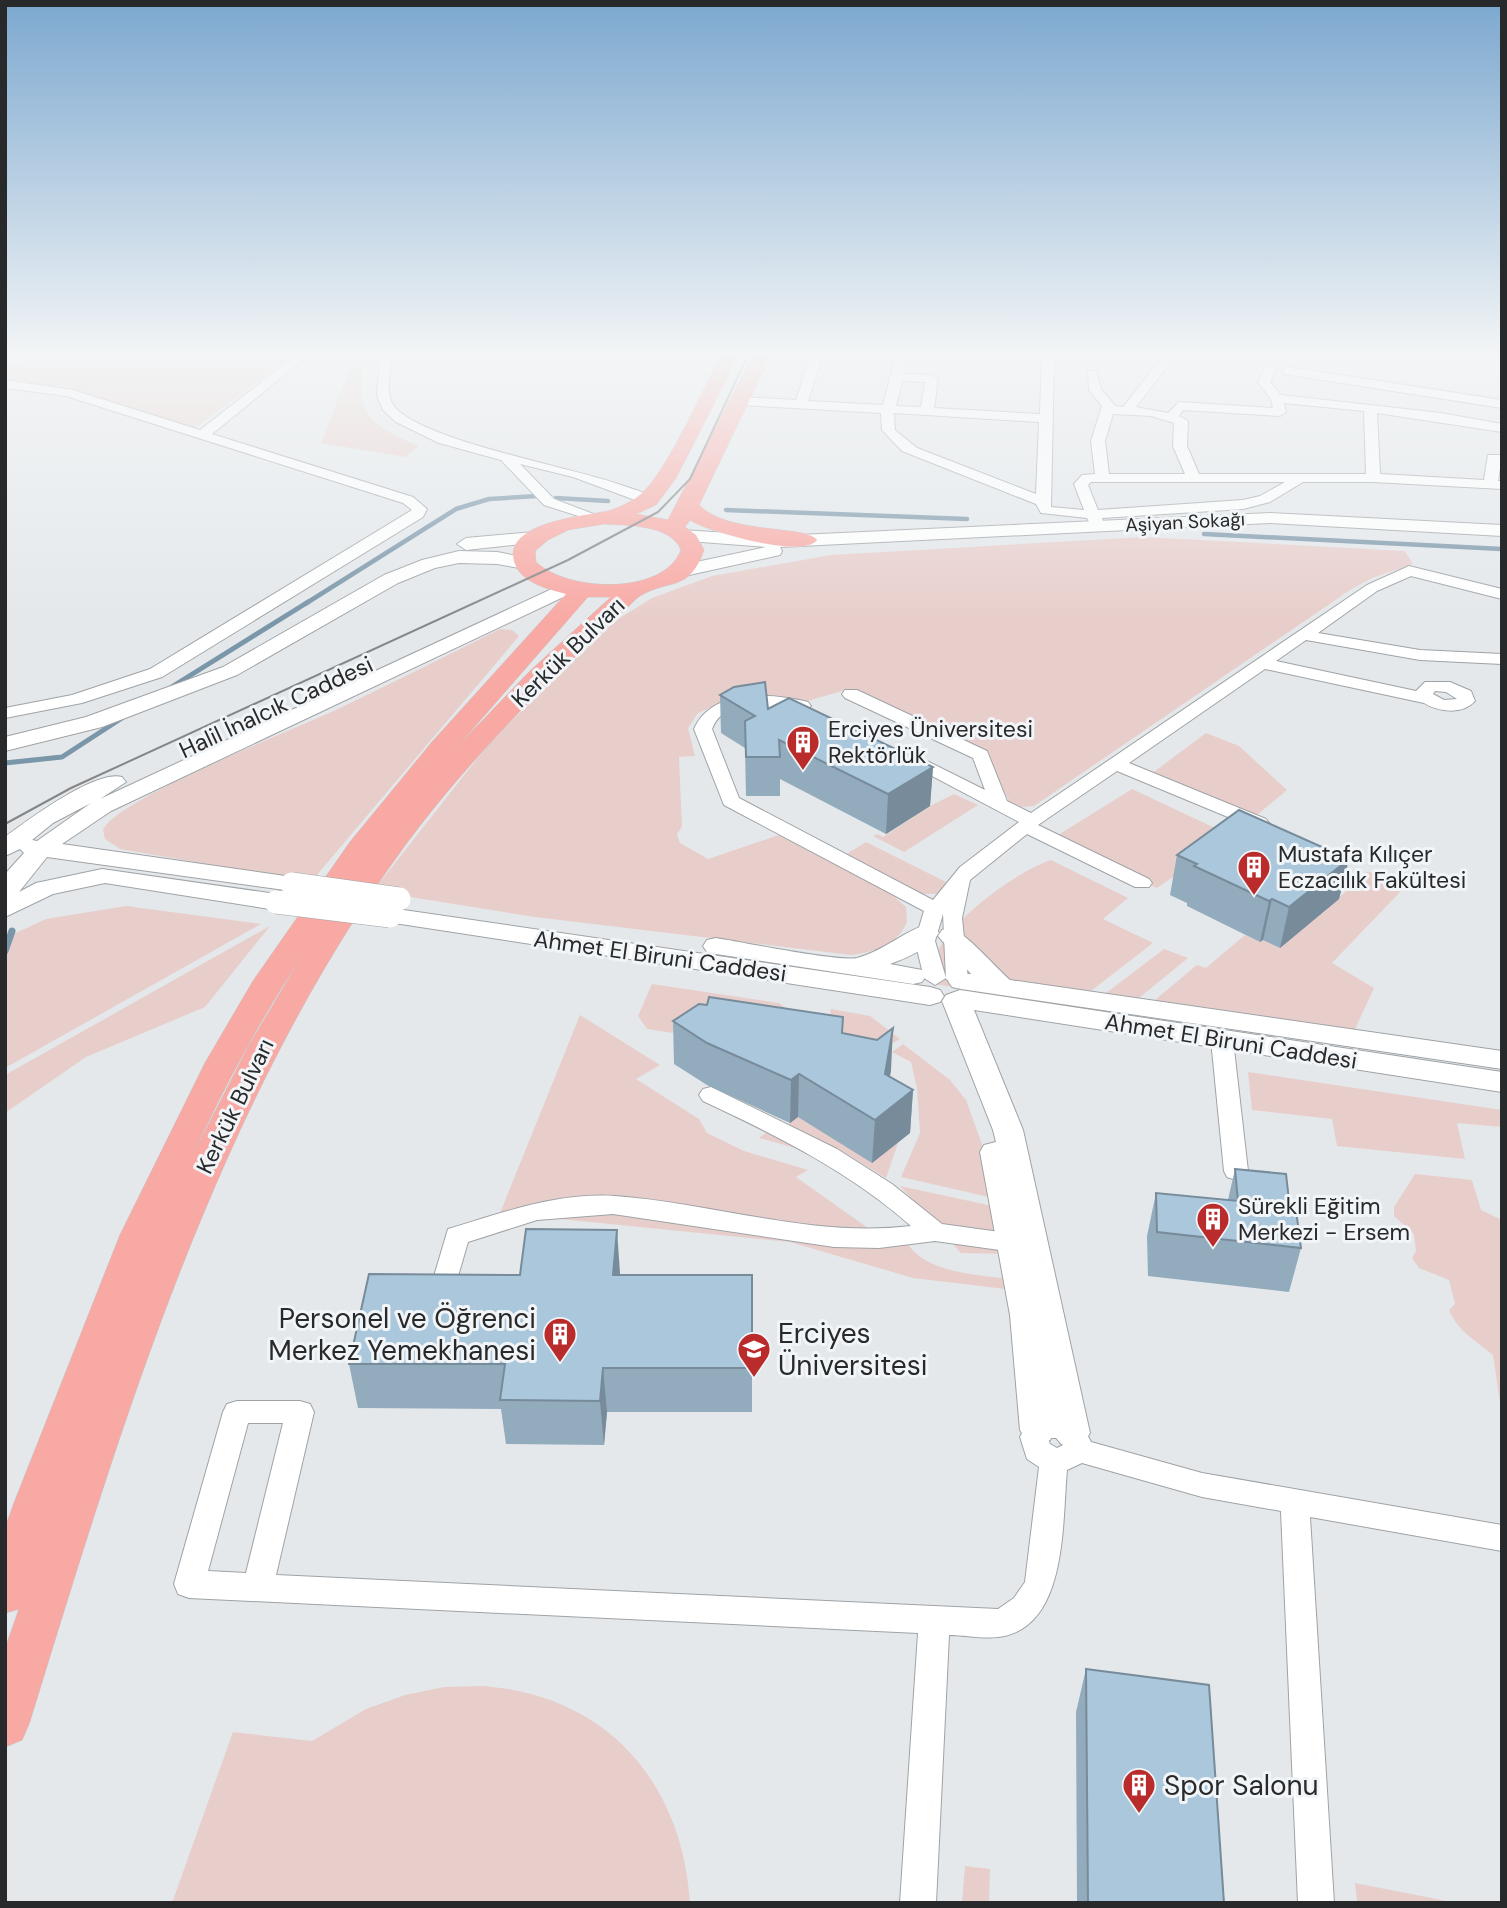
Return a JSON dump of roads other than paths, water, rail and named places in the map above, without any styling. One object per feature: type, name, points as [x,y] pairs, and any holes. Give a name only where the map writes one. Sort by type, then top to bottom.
[{"type":"main road","points":[[605,518],[648,500],[666,478],[682,444]]},
{"type":"main road","points":[[678,532],[688,506],[720,444]]},
{"type":"main road","points":[[688,506],[700,518],[726,528],[806,540]]},
{"type":"main road","points":[[576,520],[643,520],[678,532],[692,551],[689,562],[680,571],[659,582],[635,588],[566,586],[536,575],[525,563],[524,550],[540,534],[576,520]]},
{"type":"main road","name":"Kerkük Bulvarı","points":[[5,1593],[121,1277],[180,1144],[238,1033],[294,942],[362,846],[448,740],[540,636],[566,611],[566,586]]},
{"type":"main road","name":"Kerkük Bulvarı","points":[[5,1724],[148,1302],[207,1160],[277,1022],[317,953],[425,802],[517,699],[635,588]]},
{"type":"street","points":[[5,713],[76,699],[156,673],[352,556],[420,512],[416,504],[408,500],[234,444]]},
{"type":"street","points":[[465,444],[594,479],[648,500]]},
{"type":"street","points":[[903,444],[912,452],[1043,502]]},
{"type":"street","points":[[1044,444],[1044,508],[1096,520],[1246,504],[1267,498],[1298,479]]},
{"type":"street","points":[[1098,444],[1102,477]]},
{"type":"street","points":[[1180,444],[1194,479]]},
{"type":"street","points":[[1372,444],[1373,478]]},
{"type":"street","points":[[504,455],[549,502],[605,518]]},
{"type":"street","points":[[1096,520],[1081,482],[1087,478],[1373,478],[1496,484],[1493,458],[1502,459]]},
{"type":"street","points":[[391,579],[407,563],[438,548],[540,534],[549,502]]},
{"type":"street","name":"Aşiyan Sokağı","points":[[678,532],[777,542],[869,538],[1096,520],[1270,518],[1502,531]]},
{"type":"street","name":"Aşiyan Sokağı","points":[[680,571],[772,551],[869,538]]},
{"type":"street","points":[[5,744],[94,722],[230,671],[391,579],[429,564],[459,557],[497,558],[525,563]]},
{"type":"street","points":[[1502,594],[1409,571],[1371,588],[1029,824],[967,870],[937,926],[946,989],[963,1055],[986,1120],[1014,1243],[1027,1315],[1038,1430],[1054,1425],[1068,1448],[1202,1485],[1502,1538]]},
{"type":"street","name":"Halil İnalcık Caddesi","points":[[15,852],[131,791],[497,621],[566,586]]},
{"type":"street","name":"Halil İnalcık Caddesi","points":[[15,852],[45,818],[100,789],[566,586]]},
{"type":"street","points":[[497,621],[529,623],[538,629],[540,636]]},
{"type":"street","points":[[1303,635],[1420,655],[1502,659]]},
{"type":"street","points":[[1261,663],[1427,699]]},
{"type":"street","points":[[851,694],[981,755],[999,804]]},
{"type":"street","points":[[816,713],[804,707],[734,704],[711,711],[703,729],[731,801],[937,926],[1009,998],[976,1045]]},
{"type":"street","points":[[889,749],[999,804],[1029,824],[1142,883]]},
{"type":"street","points":[[1115,764],[1282,833]]},
{"type":"street","points":[[94,811],[89,829],[90,837],[104,867]]},
{"type":"street","points":[[5,894],[15,852],[395,908]]},
{"type":"street","points":[[5,909],[45,888],[104,867]]},
{"type":"street","points":[[855,967],[898,952],[937,926],[955,902],[967,870]]},
{"type":"street","name":"Ahmet El Biruni Caddesi","points":[[395,908],[855,967],[946,989]]},
{"type":"street","name":"Ahmet El Biruni Caddesi","points":[[395,908],[1009,998],[1502,1060]]},
{"type":"street","points":[[258,1587],[300,1412],[237,1412],[189,1584],[999,1623],[1027,1607],[1040,1582],[1068,1448],[1021,1183],[1008,1130],[976,1045],[946,989]]},
{"type":"street","name":"Ahmet El Biruni Caddesi","points":[[1009,998],[1222,1040],[1502,1082]]},
{"type":"street","points":[[1222,1040],[1236,1171]]},
{"type":"street","points":[[710,1095],[778,1127],[854,1171],[896,1198],[935,1232]]},
{"type":"street","points":[[445,1283],[457,1236],[509,1217],[563,1207],[637,1207],[834,1238],[879,1239],[935,1232],[1014,1243]]},
{"type":"street","points":[[1295,1502],[1316,1903]]},
{"type":"street","points":[[918,1903],[934,1620]]},
{"type":"waterway","points":[[305,604],[456,509],[489,499],[537,496]]},
{"type":"waterway","points":[[556,498],[608,501]]},
{"type":"waterway","points":[[726,510],[967,519]]},
{"type":"waterway","points":[[1204,534],[1502,549]]},
{"type":"waterway","points":[[170,688],[308,602]]},
{"type":"waterway","points":[[5,763],[62,757],[122,718]]},
{"type":"waterway","points":[[5,951],[12,931]]},
{"type":"tram line","points":[[5,824],[71,788],[568,560],[658,512],[690,479],[706,444]]},
{"type":"place","name":"Erciyes Üniversitesi Rektörlük","points":[[803,772]]},
{"type":"place","name":"Mustafa Kılıçer Eczacılık Fakültesi","points":[[1254,897]]},
{"type":"place","name":"Sürekli Eğitim Merkezi - Ersem","points":[[1213,1249]]},
{"type":"place","name":"Personel ve Öğrenci Merkez Yemekhanesi","points":[[560,1364]]},
{"type":"place","name":"Erciyes Üniversitesi","points":[[754,1379]]},
{"type":"place","name":"Spor Salonu","points":[[1139,1815]]}]
